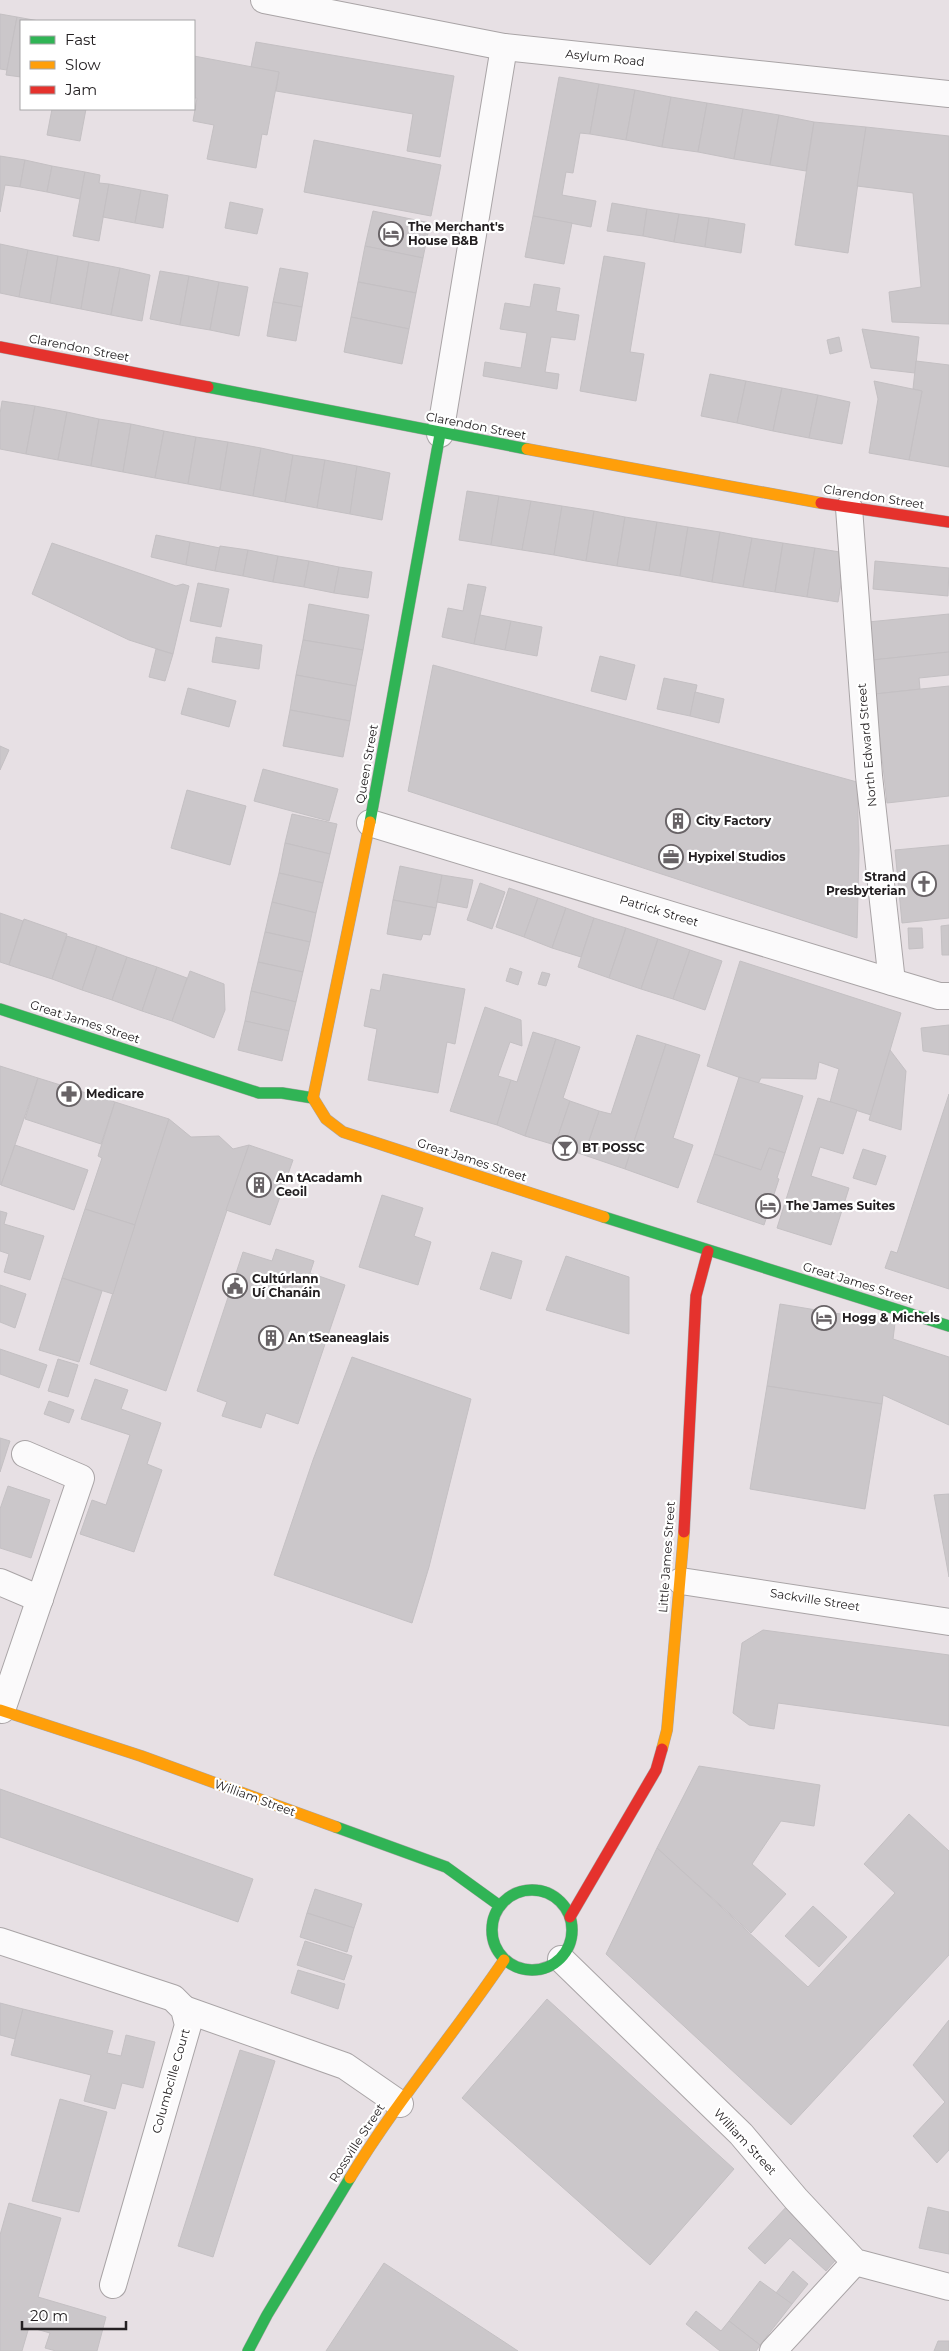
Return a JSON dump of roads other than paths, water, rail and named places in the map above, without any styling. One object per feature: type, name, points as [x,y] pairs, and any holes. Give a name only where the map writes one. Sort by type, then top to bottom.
[{"type":"main road","name":"Clarendon Street","points":[[0,347],[440,434],[849,508],[949,522]]},
{"type":"main road","name":"Queen Street","points":[[313,1098],[370,823],[440,434]]},
{"type":"main road","name":"Great James Street","points":[[0,1009],[259,1093],[282,1093],[313,1098],[326,1119],[343,1132],[708,1251],[949,1326]]},
{"type":"main road","name":"Little James Street","points":[[570,1917],[656,1770],[667,1730],[681,1581],[696,1296],[708,1251]]},
{"type":"main road","name":"William Street","points":[[1,1710],[141,1756],[446,1867],[500,1906]]},
{"type":"main road","name":"Little James Street","points":[[585,1869],[607,1852]]},
{"type":"main road","points":[[550,1894],[564,1884]]},
{"type":"main road","points":[[527,1890],[538,1890],[550,1894],[566,1908],[570,1917],[572,1937],[568,1949],[561,1959],[542,1970],[530,1971],[518,1968],[504,1960],[494,1945],[492,1935],[492,1924],[500,1906],[516,1893],[527,1890]]},
{"type":"main road","name":"Rossville Street","points":[[248,2351],[266,2315],[363,2157],[466,2016],[504,1960]]},
{"type":"street","name":"Asylum Road","points":[[264,0],[504,47],[949,94]]},
{"type":"street","points":[[440,434],[504,47]]},
{"type":"street","name":"North Edward Street","points":[[849,508],[869,776],[892,982]]},
{"type":"street","name":"Patrick Street","points":[[370,823],[892,982],[939,996],[949,996]]},
{"type":"street","points":[[1,1710],[81,1478],[25,1454]]},
{"type":"street","name":"Sackville Street","points":[[681,1581],[949,1622]]},
{"type":"street","points":[[0,1582],[40,1599]]},
{"type":"street","name":"Columbcille Court","points":[[0,1941],[174,1998],[184,2009],[188,2025],[180,2045],[114,2285]]},
{"type":"street","name":"William Street","points":[[561,1959],[741,2134],[796,2199],[855,2262]]},
{"type":"street","points":[[184,2009],[345,2066],[400,2104]]},
{"type":"street","points":[[773,2351],[855,2262],[949,2287]]},
{"type":"place","name":"The Merchant's House B&B","points":[[391,234]]},
{"type":"place","name":"City Factory","points":[[678,821]]},
{"type":"place","name":"Hypixel Studios","points":[[671,857]]},
{"type":"place","name":"Strand Presbyterian","points":[[924,884]]},
{"type":"place","name":"Medicare","points":[[69,1094]]},
{"type":"place","name":"BT POSSC","points":[[565,1148]]},
{"type":"place","name":"An tAcadamh Ceoil","points":[[259,1185]]},
{"type":"place","name":"The James Suites","points":[[768,1206]]},
{"type":"place","name":"Cultúrlann Uí Chanáin","points":[[235,1286]]},
{"type":"place","name":"Hogg & Michels","points":[[824,1318]]},
{"type":"place","name":"An tSeaneaglais","points":[[271,1338]]}]
